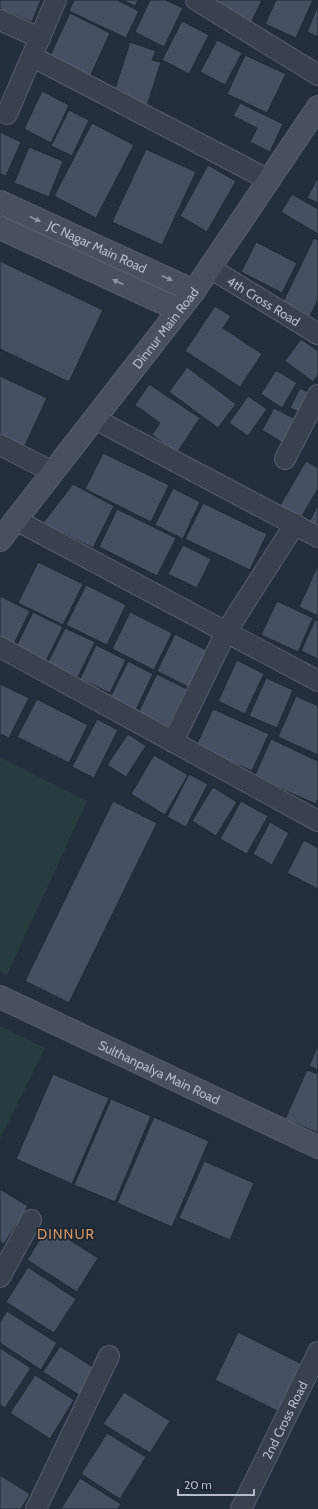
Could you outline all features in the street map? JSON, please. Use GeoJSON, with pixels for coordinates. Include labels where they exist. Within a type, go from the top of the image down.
{"type":"FeatureCollection","features":[{"type":"Feature","properties":{"kind":"main road","name":"Dinnur Main Road"},"geometry":{"type":"LineString","coordinates":[[0,540],[194,291],[318,107]]}},
{"type":"Feature","properties":{"kind":"main road","name":"JC Nagar Main Road"},"geometry":{"type":"LineString","coordinates":[[0,202],[194,291]]}},
{"type":"Feature","properties":{"kind":"main road","name":"JC Nagar Main Road"},"geometry":{"type":"LineString","coordinates":[[0,228],[179,310]]}},
{"type":"Feature","properties":{"kind":"main road","name":"Sulthanpalya Main Road"},"geometry":{"type":"LineString","coordinates":[[0,996],[318,1147]]}},
{"type":"Feature","properties":{"kind":"street"},"geometry":{"type":"LineString","coordinates":[[7,114],[33,57],[56,0]]}},
{"type":"Feature","properties":{"kind":"street"},"geometry":{"type":"LineString","coordinates":[[196,0],[318,75]]}},
{"type":"Feature","properties":{"kind":"street"},"geometry":{"type":"LineString","coordinates":[[0,20],[40,38]]}},
{"type":"Feature","properties":{"kind":"street"},"geometry":{"type":"LineString","coordinates":[[33,57],[269,180]]}},
{"type":"Feature","properties":{"kind":"street","name":"4th Cross Road"},"geometry":{"type":"LineString","coordinates":[[210,268],[318,334]]}},
{"type":"Feature","properties":{"kind":"street"},"geometry":{"type":"LineString","coordinates":[[285,459],[318,395]]}},
{"type":"Feature","properties":{"kind":"street"},"geometry":{"type":"LineString","coordinates":[[95,420],[318,537]]}},
{"type":"Feature","properties":{"kind":"street"},"geometry":{"type":"LineString","coordinates":[[0,445],[53,472]]}},
{"type":"Feature","properties":{"kind":"street"},"geometry":{"type":"LineString","coordinates":[[16,520],[318,681]]}},
{"type":"Feature","properties":{"kind":"street"},"geometry":{"type":"LineString","coordinates":[[173,742],[226,632],[295,524]]}},
{"type":"Feature","properties":{"kind":"street"},"geometry":{"type":"LineString","coordinates":[[0,647],[318,821]]}},
{"type":"Feature","properties":{"kind":"street"},"geometry":{"type":"LineString","coordinates":[[0,1277],[31,1220]]}},
{"type":"Feature","properties":{"kind":"street","name":"2nd Cross Road"},"geometry":{"type":"LineString","coordinates":[[241,1509],[318,1352]]}},
{"type":"Feature","properties":{"kind":"street"},"geometry":{"type":"LineString","coordinates":[[36,1509],[108,1356]]}},
{"type":"Feature","properties":{"kind":"green space"},"geometry":{"type":"Polygon","coordinates":[[[0,757],[87,801],[7,975],[0,971],[0,757]]]}},
{"type":"Feature","properties":{"kind":"green space"},"geometry":{"type":"Polygon","coordinates":[[[0,1026],[45,1048],[0,1139],[0,1026]]]}},
{"type":"Feature","properties":{"kind":"building"},"geometry":{"type":"Polygon","coordinates":[[[0,0],[41,0],[32,22],[0,9],[0,0]]]}},
{"type":"Feature","properties":{"kind":"building"},"geometry":{"type":"Polygon","coordinates":[[[74,0],[117,0],[139,11],[126,38],[69,11],[74,0]]]}},
{"type":"Feature","properties":{"kind":"building"},"geometry":{"type":"Polygon","coordinates":[[[123,0],[138,0],[135,6],[123,0]]]}},
{"type":"Feature","properties":{"kind":"building"},"geometry":{"type":"Polygon","coordinates":[[[150,0],[166,0],[183,8],[164,47],[135,32],[150,0]]]}},
{"type":"Feature","properties":{"kind":"building"},"geometry":{"type":"Polygon","coordinates":[[[211,0],[262,0],[251,23],[211,0]]]}},
{"type":"Feature","properties":{"kind":"building"},"geometry":{"type":"Polygon","coordinates":[[[276,0],[313,0],[296,38],[265,24],[276,0]]]}},
{"type":"Feature","properties":{"kind":"building"},"geometry":{"type":"Polygon","coordinates":[[[318,5],[318,37],[307,32],[318,5]]]}},
{"type":"Feature","properties":{"kind":"building"},"geometry":{"type":"Polygon","coordinates":[[[70,13],[110,33],[89,79],[48,60],[70,13]]]}},
{"type":"Feature","properties":{"kind":"building"},"geometry":{"type":"Polygon","coordinates":[[[182,21],[209,35],[189,74],[162,60],[182,21]]]}},
{"type":"Feature","properties":{"kind":"building"},"geometry":{"type":"Polygon","coordinates":[[[217,40],[242,53],[225,85],[200,72],[217,40]]]}},
{"type":"Feature","properties":{"kind":"building"},"geometry":{"type":"Polygon","coordinates":[[[130,42],[156,51],[152,60],[161,62],[147,106],[113,95],[130,42]]]}},
{"type":"Feature","properties":{"kind":"building"},"geometry":{"type":"Polygon","coordinates":[[[245,55],[286,74],[267,113],[227,94],[245,55]]]}},
{"type":"Feature","properties":{"kind":"building"},"geometry":{"type":"Polygon","coordinates":[[[42,91],[69,105],[51,143],[24,129],[42,91]]]}},
{"type":"Feature","properties":{"kind":"building"},"geometry":{"type":"Polygon","coordinates":[[[240,103],[283,124],[270,152],[250,142],[257,128],[233,116],[240,103]]]}},
{"type":"Feature","properties":{"kind":"building"},"geometry":{"type":"Polygon","coordinates":[[[69,110],[89,120],[72,156],[51,146],[69,110]]]}},
{"type":"Feature","properties":{"kind":"building"},"geometry":{"type":"Polygon","coordinates":[[[92,123],[134,145],[96,218],[54,196],[92,123]]]}},
{"type":"Feature","properties":{"kind":"building"},"geometry":{"type":"Polygon","coordinates":[[[0,132],[21,142],[6,176],[0,174],[0,132]]]}},
{"type":"Feature","properties":{"kind":"building"},"geometry":{"type":"Polygon","coordinates":[[[29,147],[63,161],[49,197],[14,183],[29,147]]]}},
{"type":"Feature","properties":{"kind":"building"},"geometry":{"type":"Polygon","coordinates":[[[146,149],[196,172],[162,245],[112,222],[146,149]]]}},
{"type":"Feature","properties":{"kind":"building"},"geometry":{"type":"Polygon","coordinates":[[[208,165],[236,181],[207,232],[180,216],[208,165]]]}},
{"type":"Feature","properties":{"kind":"building"},"geometry":{"type":"Polygon","coordinates":[[[318,177],[318,203],[307,198],[318,177]]]}},
{"type":"Feature","properties":{"kind":"building"},"geometry":{"type":"Polygon","coordinates":[[[292,194],[318,209],[318,234],[281,212],[292,194]]]}},
{"type":"Feature","properties":{"kind":"building"},"geometry":{"type":"Polygon","coordinates":[[[314,238],[318,240],[318,300],[308,320],[281,306],[314,238]]]}},
{"type":"Feature","properties":{"kind":"building"},"geometry":{"type":"Polygon","coordinates":[[[256,242],[297,263],[282,293],[241,272],[256,242]]]}},
{"type":"Feature","properties":{"kind":"building"},"geometry":{"type":"Polygon","coordinates":[[[0,261],[103,310],[69,382],[0,349],[0,261]]]}},
{"type":"Feature","properties":{"kind":"building"},"geometry":{"type":"Polygon","coordinates":[[[215,306],[231,316],[223,328],[262,354],[240,387],[185,351],[215,306]]]}},
{"type":"Feature","properties":{"kind":"building"},"geometry":{"type":"Polygon","coordinates":[[[301,339],[318,351],[318,375],[313,382],[285,361],[301,339]]]}},
{"type":"Feature","properties":{"kind":"building"},"geometry":{"type":"Polygon","coordinates":[[[187,367],[236,404],[218,428],[169,392],[187,367]]]}},
{"type":"Feature","properties":{"kind":"building"},"geometry":{"type":"Polygon","coordinates":[[[276,370],[297,383],[282,408],[261,394],[276,370]]]}},
{"type":"Feature","properties":{"kind":"building"},"geometry":{"type":"Polygon","coordinates":[[[0,376],[47,398],[22,452],[0,441],[0,376]]]}},
{"type":"Feature","properties":{"kind":"building"},"geometry":{"type":"Polygon","coordinates":[[[149,384],[200,418],[177,453],[152,435],[160,423],[135,405],[149,384]]]}},
{"type":"Feature","properties":{"kind":"building"},"geometry":{"type":"Polygon","coordinates":[[[300,388],[314,395],[303,414],[290,408],[300,388]]]}},
{"type":"Feature","properties":{"kind":"building"},"geometry":{"type":"Polygon","coordinates":[[[248,396],[267,409],[248,436],[229,423],[248,396]]]}},
{"type":"Feature","properties":{"kind":"building"},"geometry":{"type":"Polygon","coordinates":[[[274,408],[299,421],[286,445],[262,430],[274,408]]]}},
{"type":"Feature","properties":{"kind":"building"},"geometry":{"type":"Polygon","coordinates":[[[103,453],[169,485],[151,522],[85,489],[103,453]]]}},
{"type":"Feature","properties":{"kind":"building"},"geometry":{"type":"Polygon","coordinates":[[[306,461],[318,468],[318,489],[299,521],[278,509],[306,461]]]}},
{"type":"Feature","properties":{"kind":"building"},"geometry":{"type":"Polygon","coordinates":[[[73,484],[114,506],[93,548],[43,523],[73,484]]]}},
{"type":"Feature","properties":{"kind":"building"},"geometry":{"type":"Polygon","coordinates":[[[173,488],[200,502],[183,539],[155,525],[173,488]]]}},
{"type":"Feature","properties":{"kind":"building"},"geometry":{"type":"Polygon","coordinates":[[[203,503],[267,534],[250,570],[185,539],[203,503]]]}},
{"type":"Feature","properties":{"kind":"building"},"geometry":{"type":"Polygon","coordinates":[[[318,505],[318,527],[309,522],[318,505]]]}},
{"type":"Feature","properties":{"kind":"building"},"geometry":{"type":"Polygon","coordinates":[[[117,509],[176,538],[157,576],[99,547],[117,509]]]}},
{"type":"Feature","properties":{"kind":"building"},"geometry":{"type":"Polygon","coordinates":[[[183,545],[211,559],[197,588],[168,574],[183,545]]]}},
{"type":"Feature","properties":{"kind":"building"},"geometry":{"type":"Polygon","coordinates":[[[38,562],[83,584],[63,625],[18,603],[38,562]]]}},
{"type":"Feature","properties":{"kind":"building"},"geometry":{"type":"Polygon","coordinates":[[[318,565],[318,616],[299,607],[318,565]]]}},
{"type":"Feature","properties":{"kind":"building"},"geometry":{"type":"Polygon","coordinates":[[[86,585],[126,605],[107,645],[66,625],[86,585]]]}},
{"type":"Feature","properties":{"kind":"building"},"geometry":{"type":"Polygon","coordinates":[[[0,596],[30,611],[13,646],[0,639],[0,596]]]}},
{"type":"Feature","properties":{"kind":"building"},"geometry":{"type":"Polygon","coordinates":[[[277,601],[313,618],[298,652],[261,635],[277,601]]]}},
{"type":"Feature","properties":{"kind":"building"},"geometry":{"type":"Polygon","coordinates":[[[33,612],[63,627],[44,665],[14,651],[33,612]]]}},
{"type":"Feature","properties":{"kind":"building"},"geometry":{"type":"Polygon","coordinates":[[[130,612],[172,633],[154,670],[112,649],[130,612]]]}},
{"type":"Feature","properties":{"kind":"building"},"geometry":{"type":"Polygon","coordinates":[[[315,620],[318,621],[318,659],[301,651],[315,620]]]}},
{"type":"Feature","properties":{"kind":"building"},"geometry":{"type":"Polygon","coordinates":[[[65,628],[95,642],[76,681],[46,666],[65,628]]]}},
{"type":"Feature","properties":{"kind":"building"},"geometry":{"type":"Polygon","coordinates":[[[175,634],[208,651],[190,688],[157,671],[175,634]]]}},
{"type":"Feature","properties":{"kind":"building"},"geometry":{"type":"Polygon","coordinates":[[[96,645],[126,660],[110,693],[80,679],[96,645]]]}},
{"type":"Feature","properties":{"kind":"building"},"geometry":{"type":"Polygon","coordinates":[[[237,660],[264,674],[245,714],[218,701],[237,660]]]}},
{"type":"Feature","properties":{"kind":"building"},"geometry":{"type":"Polygon","coordinates":[[[128,661],[153,674],[135,712],[109,700],[128,661]]]}},
{"type":"Feature","properties":{"kind":"building"},"geometry":{"type":"Polygon","coordinates":[[[157,674],[187,689],[168,728],[138,713],[157,674]]]}},
{"type":"Feature","properties":{"kind":"building"},"geometry":{"type":"Polygon","coordinates":[[[266,678],[293,690],[277,728],[249,716],[266,678]]]}},
{"type":"Feature","properties":{"kind":"building"},"geometry":{"type":"Polygon","coordinates":[[[0,684],[29,698],[9,738],[0,734],[0,684]]]}},
{"type":"Feature","properties":{"kind":"building"},"geometry":{"type":"Polygon","coordinates":[[[296,696],[318,706],[318,755],[278,737],[296,696]]]}},
{"type":"Feature","properties":{"kind":"building"},"geometry":{"type":"Polygon","coordinates":[[[37,699],[88,725],[69,763],[17,737],[37,699]]]}},
{"type":"Feature","properties":{"kind":"building"},"geometry":{"type":"Polygon","coordinates":[[[213,709],[269,734],[252,771],[196,746],[213,709]]]}},
{"type":"Feature","properties":{"kind":"building"},"geometry":{"type":"Polygon","coordinates":[[[97,719],[118,730],[94,778],[72,767],[97,719]]]}},
{"type":"Feature","properties":{"kind":"building"},"geometry":{"type":"Polygon","coordinates":[[[128,734],[146,746],[126,777],[107,765],[128,734]]]}},
{"type":"Feature","properties":{"kind":"building"},"geometry":{"type":"Polygon","coordinates":[[[271,739],[318,761],[318,799],[316,804],[254,777],[271,739]]]}},
{"type":"Feature","properties":{"kind":"building"},"geometry":{"type":"Polygon","coordinates":[[[154,755],[188,775],[165,815],[131,794],[154,755]]]}},
{"type":"Feature","properties":{"kind":"building"},"geometry":{"type":"Polygon","coordinates":[[[189,774],[208,784],[186,827],[167,817],[189,774]]]}},
{"type":"Feature","properties":{"kind":"building"},"geometry":{"type":"Polygon","coordinates":[[[213,787],[237,802],[216,836],[192,821],[213,787]]]}},
{"type":"Feature","properties":{"kind":"building"},"geometry":{"type":"Polygon","coordinates":[[[113,801],[157,823],[69,1003],[25,981],[113,801]]]}},
{"type":"Feature","properties":{"kind":"building"},"geometry":{"type":"Polygon","coordinates":[[[241,801],[268,816],[247,854],[220,839],[241,801]]]}},
{"type":"Feature","properties":{"kind":"building"},"geometry":{"type":"Polygon","coordinates":[[[270,822],[289,833],[272,865],[253,854],[270,822]]]}},
{"type":"Feature","properties":{"kind":"building"},"geometry":{"type":"Polygon","coordinates":[[[304,840],[318,848],[318,889],[287,873],[304,840]]]}},
{"type":"Feature","properties":{"kind":"building"},"geometry":{"type":"Polygon","coordinates":[[[318,1045],[318,1070],[309,1066],[318,1045]]]}},
{"type":"Feature","properties":{"kind":"building"},"geometry":{"type":"Polygon","coordinates":[[[307,1070],[318,1074],[318,1133],[285,1119],[307,1070]]]}},
{"type":"Feature","properties":{"kind":"building"},"geometry":{"type":"Polygon","coordinates":[[[53,1074],[109,1098],[72,1184],[16,1159],[53,1074]]]}},
{"type":"Feature","properties":{"kind":"building"},"geometry":{"type":"Polygon","coordinates":[[[111,1099],[151,1116],[115,1202],[74,1185],[111,1099]]]}},
{"type":"Feature","properties":{"kind":"building"},"geometry":{"type":"Polygon","coordinates":[[[154,1117],[209,1141],[172,1227],[117,1203],[154,1117]]]}},
{"type":"Feature","properties":{"kind":"building"},"geometry":{"type":"Polygon","coordinates":[[[204,1161],[254,1183],[230,1240],[179,1218],[204,1161]]]}},
{"type":"Feature","properties":{"kind":"building"},"geometry":{"type":"Polygon","coordinates":[[[0,1189],[28,1206],[4,1244],[0,1242],[0,1189]]]}},
{"type":"Feature","properties":{"kind":"building"},"geometry":{"type":"Polygon","coordinates":[[[48,1226],[98,1258],[77,1292],[27,1260],[48,1226]]]}},
{"type":"Feature","properties":{"kind":"building"},"geometry":{"type":"Polygon","coordinates":[[[28,1267],[76,1299],[54,1333],[6,1302],[28,1267]]]}},
{"type":"Feature","properties":{"kind":"building"},"geometry":{"type":"Polygon","coordinates":[[[7,1311],[57,1343],[41,1370],[0,1343],[0,1322],[7,1311]]]}},
{"type":"Feature","properties":{"kind":"building"},"geometry":{"type":"Polygon","coordinates":[[[238,1332],[306,1366],[283,1414],[215,1380],[238,1332]]]}},
{"type":"Feature","properties":{"kind":"building"},"geometry":{"type":"Polygon","coordinates":[[[60,1346],[96,1369],[79,1395],[43,1372],[60,1346]]]}},
{"type":"Feature","properties":{"kind":"building"},"geometry":{"type":"Polygon","coordinates":[[[0,1348],[31,1368],[5,1408],[0,1405],[0,1348]]]}},
{"type":"Feature","properties":{"kind":"building"},"geometry":{"type":"Polygon","coordinates":[[[35,1375],[74,1400],[50,1439],[10,1413],[35,1375]]]}},
{"type":"Feature","properties":{"kind":"building"},"geometry":{"type":"Polygon","coordinates":[[[124,1392],[170,1421],[150,1453],[103,1424],[124,1392]]]}},
{"type":"Feature","properties":{"kind":"building"},"geometry":{"type":"Polygon","coordinates":[[[107,1433],[146,1457],[120,1499],[81,1474],[107,1433]]]}},
{"type":"Feature","properties":{"kind":"building"},"geometry":{"type":"Polygon","coordinates":[[[0,1475],[30,1494],[21,1509],[0,1509],[0,1475]]]}},
{"type":"Feature","properties":{"kind":"building"},"geometry":{"type":"Polygon","coordinates":[[[80,1478],[121,1504],[118,1509],[61,1509],[80,1478]]]}},
{"type":"Feature","properties":{"kind":"district","name":"DINNUR"},"geometry":{"type":"Point","coordinates":[66,1234]}}]}
